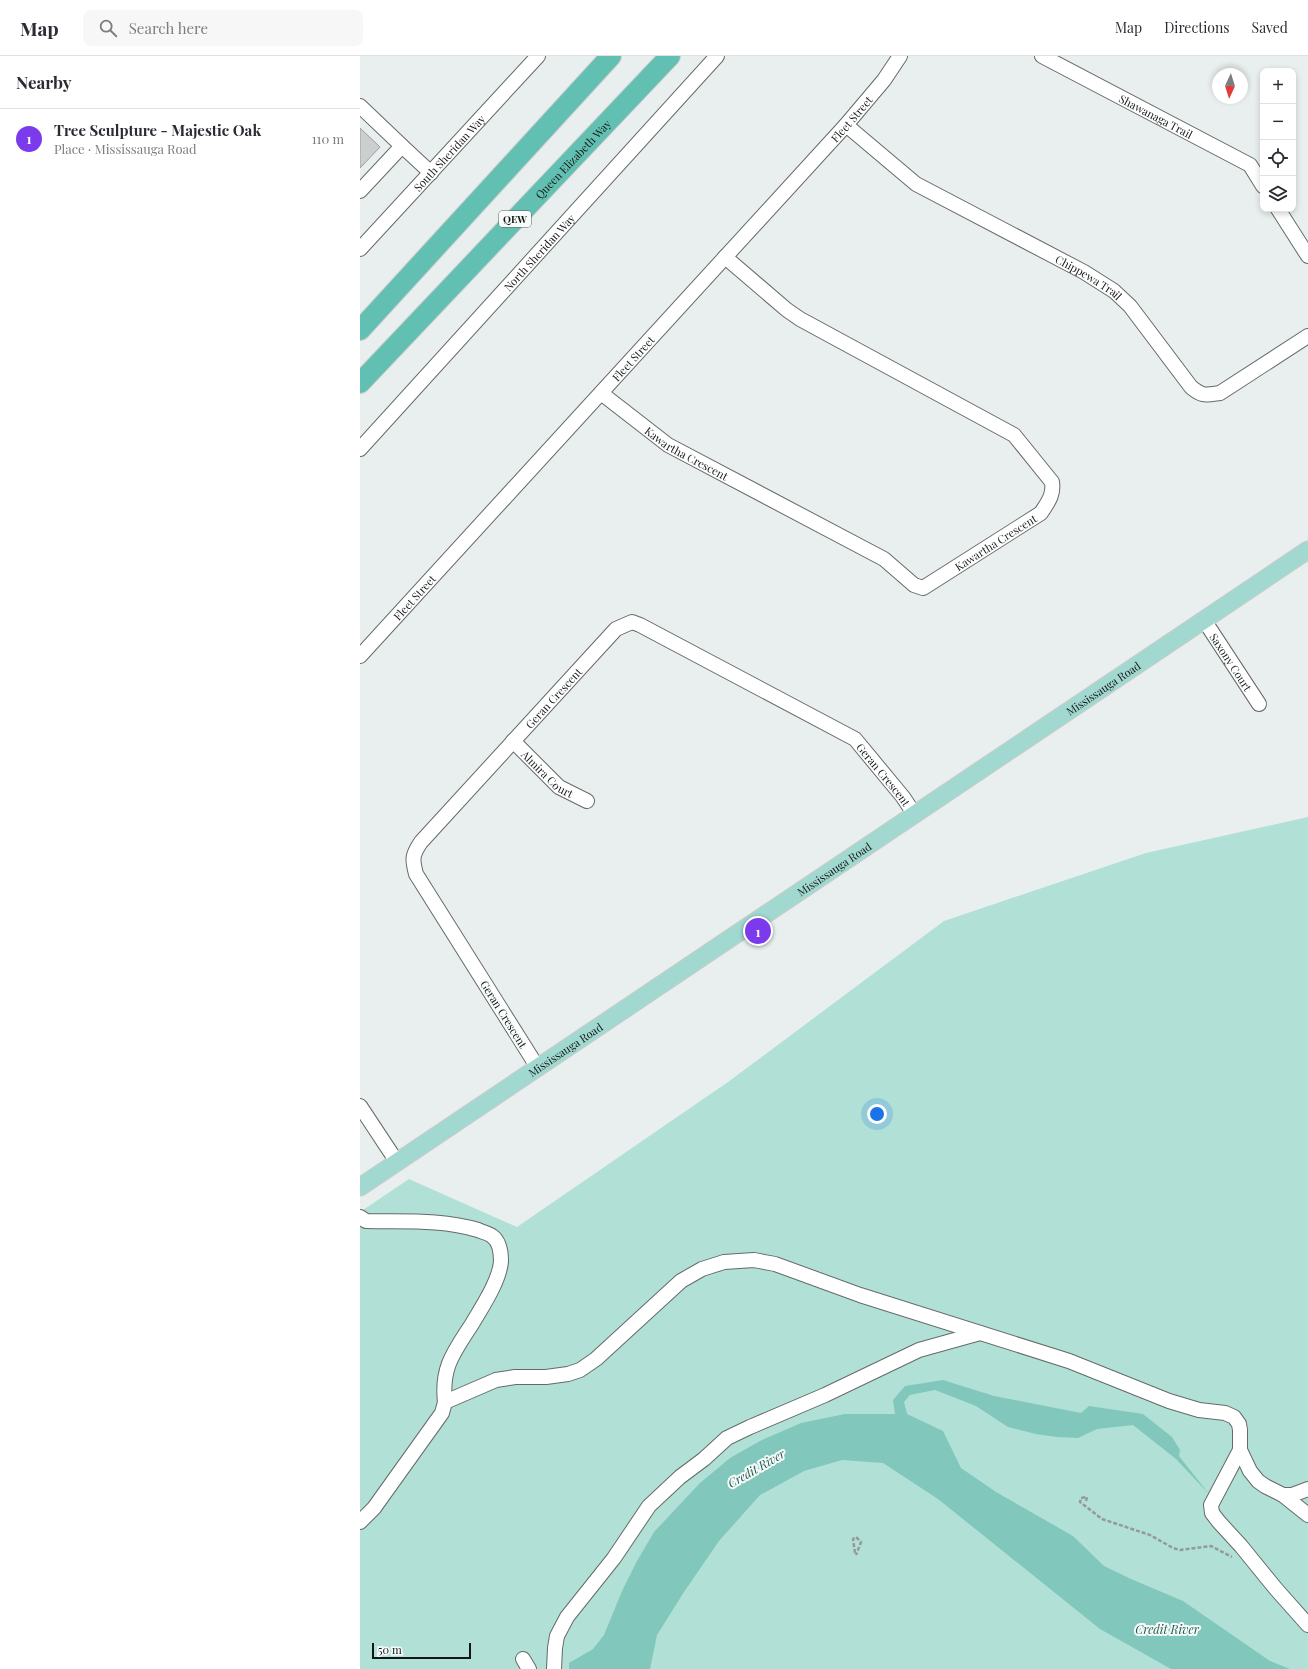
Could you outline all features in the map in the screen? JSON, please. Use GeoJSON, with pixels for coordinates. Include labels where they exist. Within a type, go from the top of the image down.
{"type":"FeatureCollection","features":[{"type":"Feature","properties":{"kind":"highway"},"geometry":{"type":"LineString","coordinates":[[360,330],[611,56]]}},
{"type":"Feature","properties":{"kind":"highway","name":"Queen Elizabeth Way"},"geometry":{"type":"LineString","coordinates":[[360,383],[670,56]]}},
{"type":"Feature","properties":{"kind":"main road","name":"Mississauga Road"},"geometry":{"type":"LineString","coordinates":[[360,1187],[1308,550]]}},
{"type":"Feature","properties":{"kind":"street","name":"South Sheridan Way"},"geometry":{"type":"LineString","coordinates":[[360,250],[538,56]]}},
{"type":"Feature","properties":{"kind":"street","name":"North Sheridan Way"},"geometry":{"type":"LineString","coordinates":[[360,449],[717,56]]}},
{"type":"Feature","properties":{"kind":"street","name":"Fleet Street"},"geometry":{"type":"LineString","coordinates":[[360,656],[846,124],[884,80],[900,56]]}},
{"type":"Feature","properties":{"kind":"street","name":"Shawanaga Trail"},"geometry":{"type":"LineString","coordinates":[[1042,56],[1250,165],[1260,181]]}},
{"type":"Feature","properties":{"kind":"street"},"geometry":{"type":"LineString","coordinates":[[360,106],[431,173]]}},
{"type":"Feature","properties":{"kind":"street","name":"Chippewa Trail"},"geometry":{"type":"LineString","coordinates":[[846,124],[916,184],[1084,272],[1114,291],[1130,306],[1191,387],[1204,396],[1220,393],[1308,336]]}},
{"type":"Feature","properties":{"kind":"street"},"geometry":{"type":"LineString","coordinates":[[360,191],[402,146]]}},
{"type":"Feature","properties":{"kind":"street"},"geometry":{"type":"LineString","coordinates":[[1280,212],[1308,256]]}},
{"type":"Feature","properties":{"kind":"street","name":"Kawartha Crescent"},"geometry":{"type":"LineString","coordinates":[[601,393],[668,445],[884,559],[914,585],[923,588],[934,583],[1041,513],[1050,500],[1053,490],[1052,482],[1014,435],[800,319],[786,310],[726,257]]}},
{"type":"Feature","properties":{"kind":"street","name":"Saxony Court"},"geometry":{"type":"LineString","coordinates":[[1204,620],[1259,704]]}},
{"type":"Feature","properties":{"kind":"street","name":"Geran Crescent"},"geometry":{"type":"LineString","coordinates":[[538,1068],[416,874],[413,861],[414,852],[421,842],[616,629],[632,622],[640,625],[855,739],[903,797],[915,815]]}},
{"type":"Feature","properties":{"kind":"street","name":"Almira Court"},"geometry":{"type":"LineString","coordinates":[[513,741],[559,787],[587,801]]}},
{"type":"Feature","properties":{"kind":"street"},"geometry":{"type":"LineString","coordinates":[[360,1106],[397,1162]]}},
{"type":"Feature","properties":{"kind":"street"},"geometry":{"type":"LineString","coordinates":[[360,1217],[366,1222],[445,1223],[466,1226],[491,1235],[498,1242],[501,1262],[495,1281],[450,1359],[444,1375],[443,1390],[445,1402],[442,1413],[374,1508],[360,1522]]}},
{"type":"Feature","properties":{"kind":"street"},"geometry":{"type":"LineString","coordinates":[[445,1402],[496,1380],[515,1377],[546,1377],[568,1374],[580,1370],[596,1359],[681,1281],[702,1269],[724,1262],[754,1260],[775,1264],[860,1295],[1069,1361],[1169,1401],[1199,1410],[1225,1413],[1234,1418],[1239,1424],[1240,1450],[1243,1459],[1258,1481],[1283,1495],[1308,1515]]}},
{"type":"Feature","properties":{"kind":"street"},"geometry":{"type":"LineString","coordinates":[[554,1669],[554,1648],[557,1636],[567,1617],[614,1558],[649,1506],[680,1477],[704,1459],[727,1438],[825,1395],[919,1350],[980,1333]]}},
{"type":"Feature","properties":{"kind":"street"},"geometry":{"type":"LineString","coordinates":[[1240,1450],[1211,1505],[1212,1513],[1242,1546],[1276,1589],[1308,1625]]}},
{"type":"Feature","properties":{"kind":"street"},"geometry":{"type":"LineString","coordinates":[[1283,1495],[1292,1495],[1308,1489]]}},
{"type":"Feature","properties":{"kind":"path"},"geometry":{"type":"LineString","coordinates":[[1086,1501],[1087,1497],[1081,1498],[1080,1502],[1102,1519],[1150,1535],[1173,1548],[1180,1550],[1211,1546],[1235,1558]]}},
{"type":"Feature","properties":{"kind":"path"},"geometry":{"type":"LineString","coordinates":[[856,1537],[861,1542],[855,1554],[852,1544],[853,1539],[856,1537]]}},
{"type":"Feature","properties":{"kind":"shaded area"},"geometry":{"type":"Polygon","coordinates":[[[1308,817],[1308,1669],[360,1669],[360,1212],[409,1179],[517,1227],[728,1082],[944,921],[1146,853],[1308,817]]]}},
{"type":"Feature","properties":{"kind":"water","name":"Credit River"},"geometry":{"type":"Polygon","coordinates":[[[943,1380],[994,1396],[1081,1413],[1089,1406],[1143,1414],[1172,1437],[1180,1450],[1179,1456],[1209,1494],[1176,1459],[1133,1425],[1097,1429],[1078,1438],[1057,1437],[1036,1434],[1008,1427],[976,1406],[935,1390],[910,1395],[904,1402],[907,1414],[943,1431],[961,1468],[996,1492],[1073,1536],[1104,1566],[1183,1601],[1270,1661],[1290,1669],[1171,1669],[1100,1629],[938,1499],[883,1463],[842,1460],[804,1471],[760,1495],[719,1541],[684,1592],[657,1635],[650,1669],[569,1669],[569,1663],[593,1649],[604,1635],[622,1591],[654,1532],[700,1483],[730,1458],[760,1441],[801,1423],[845,1414],[895,1414],[893,1400],[905,1386],[943,1380]]]}},
{"type":"Feature","properties":{"kind":"building"},"geometry":{"type":"Polygon","coordinates":[[[360,128],[380,147],[360,168],[360,128]]]}},
{"type":"Feature","properties":{"kind":"place","name":"Tree Sculpture - Majestic Oak"},"geometry":{"type":"Point","coordinates":[758,931]}}]}
